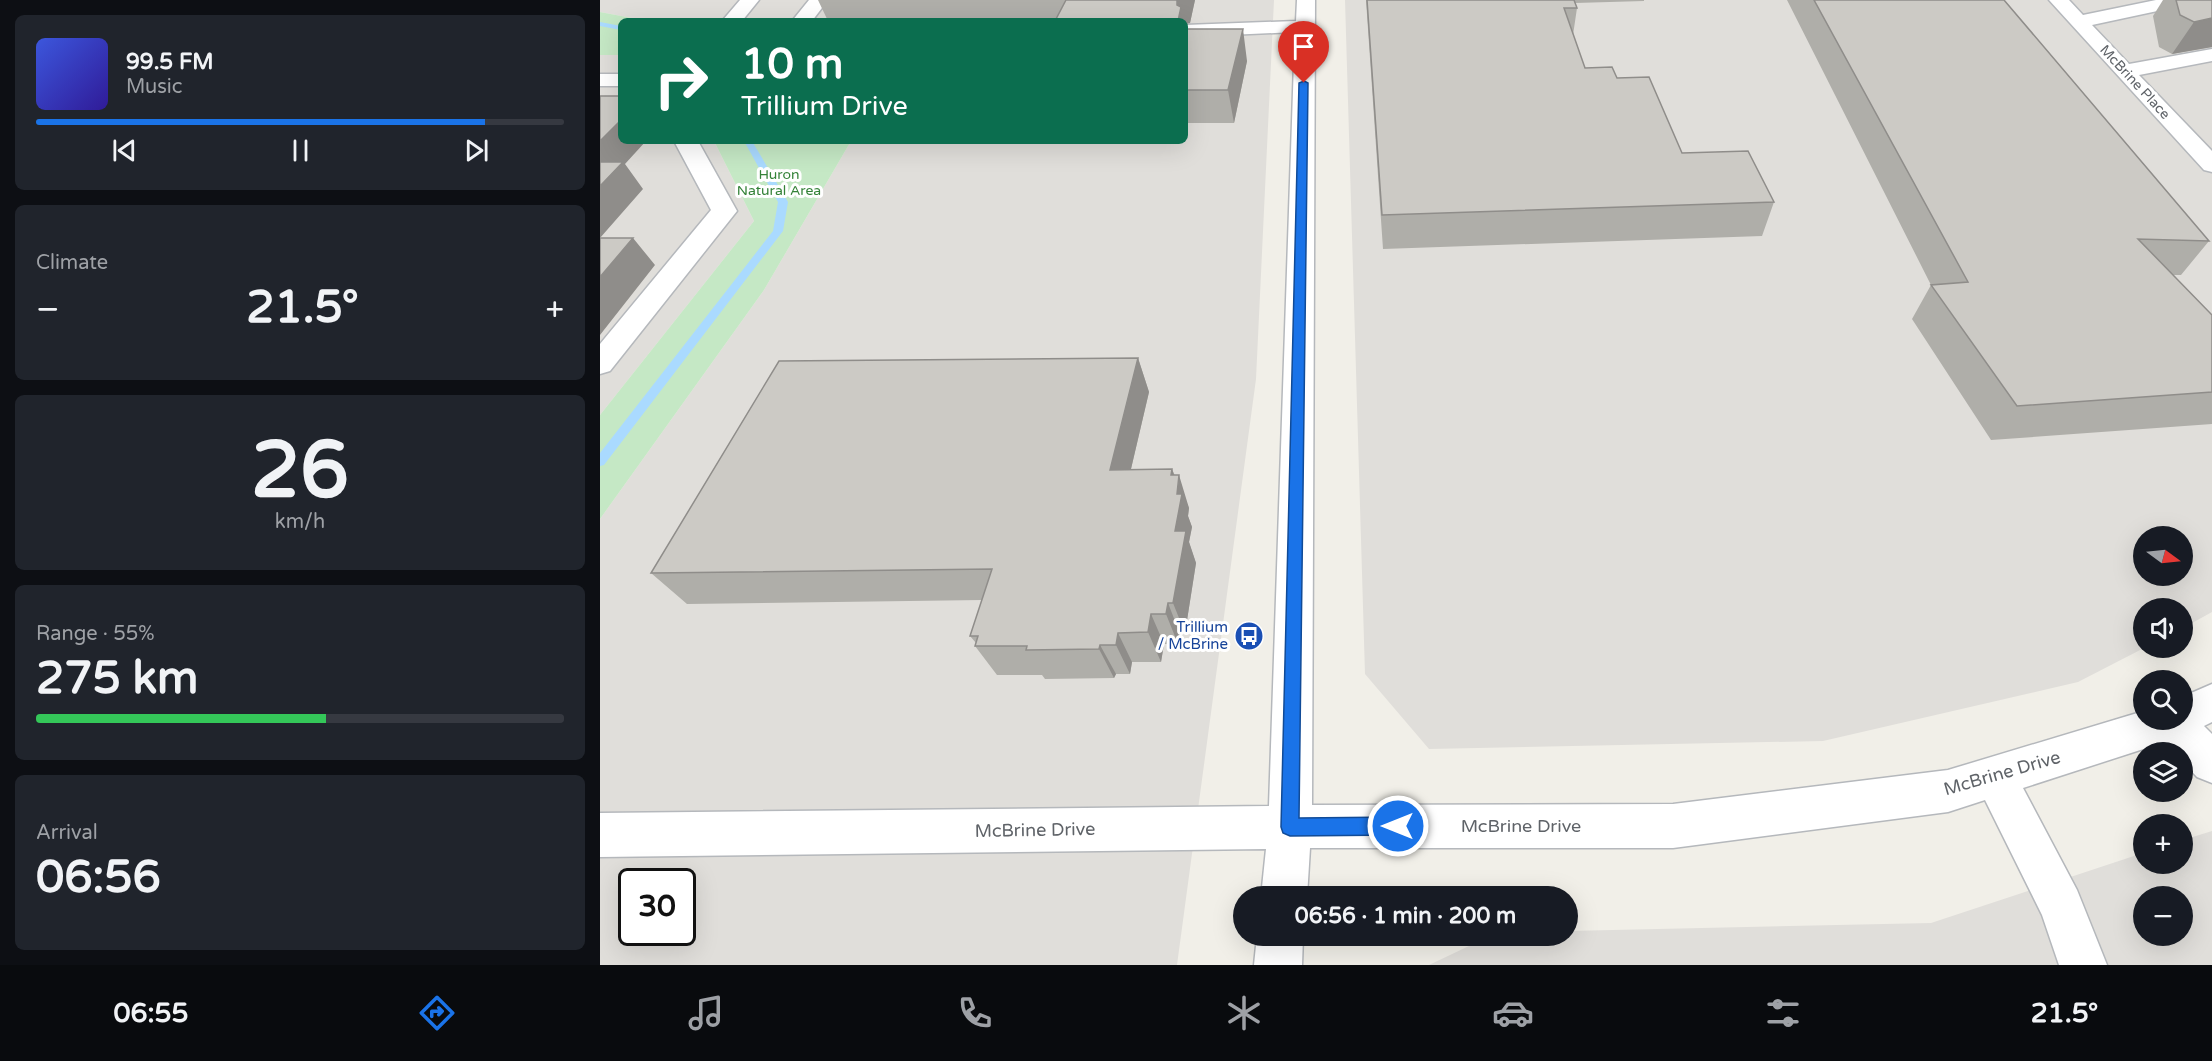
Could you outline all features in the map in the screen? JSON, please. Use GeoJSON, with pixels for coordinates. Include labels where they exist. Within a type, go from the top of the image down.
{"type":"FeatureCollection","features":[{"type":"Feature","properties":{"kind":"street"},"geometry":{"type":"LineString","coordinates":[[735,18],[750,0]]}},
{"type":"Feature","properties":{"kind":"street"},"geometry":{"type":"LineString","coordinates":[[804,18],[819,0]]}},
{"type":"Feature","properties":{"kind":"street","name":"McBrine Place"},"geometry":{"type":"LineString","coordinates":[[2058,0],[2212,165]]}},
{"type":"Feature","properties":{"kind":"street"},"geometry":{"type":"LineString","coordinates":[[2079,22],[2182,0]]}},
{"type":"Feature","properties":{"kind":"street"},"geometry":{"type":"LineString","coordinates":[[1188,30],[1253,19],[1306,13],[1290,827],[1285,886]]}},
{"type":"Feature","properties":{"kind":"street"},"geometry":{"type":"LineString","coordinates":[[2125,71],[2212,56]]}},
{"type":"Feature","properties":{"kind":"street"},"geometry":{"type":"LineString","coordinates":[[600,80],[618,80]]}},
{"type":"Feature","properties":{"kind":"street"},"geometry":{"type":"LineString","coordinates":[[600,364],[724,211],[688,144]]}},
{"type":"Feature","properties":{"kind":"street","name":"McBrine Drive"},"geometry":{"type":"LineString","coordinates":[[2193,712],[2212,702]]}},
{"type":"Feature","properties":{"kind":"street","name":"McBrine Drive"},"geometry":{"type":"LineString","coordinates":[[600,835],[1290,827],[1673,826],[1948,791],[2144,730]]}},
{"type":"Feature","properties":{"kind":"street"},"geometry":{"type":"LineString","coordinates":[[2185,730],[2212,763]]}},
{"type":"Feature","properties":{"kind":"street"},"geometry":{"type":"LineString","coordinates":[[1995,776],[2061,906],[2083,965]]}},
{"type":"Feature","properties":{"kind":"street"},"geometry":{"type":"LineString","coordinates":[[1278,965],[1279,946]]}},
{"type":"Feature","properties":{"kind":"shaded area"},"geometry":{"type":"Polygon","coordinates":[[[600,0],[1274,0],[1256,379],[1177,965],[600,965],[600,519],[764,290],[849,144],[1188,144],[1188,18],[632,18],[600,12],[600,0]]]}},
{"type":"Feature","properties":{"kind":"shaded area"},"geometry":{"type":"Polygon","coordinates":[[[1345,0],[2212,0],[2212,612],[2193,622],[2193,598],[2133,598],[2133,654],[2078,682],[1823,741],[1429,749],[1365,674],[1345,0]]]}},
{"type":"Feature","properties":{"kind":"shaded area"},"geometry":{"type":"Polygon","coordinates":[[[600,55],[618,55],[618,144],[716,144],[754,221],[600,415],[600,55]]]}},
{"type":"Feature","properties":{"kind":"shaded area"},"geometry":{"type":"Polygon","coordinates":[[[2212,831],[2212,965],[1429,965],[1469,946],[1578,946],[1578,931],[1931,923],[2133,856],[2133,874],[2193,874],[2193,837],[2212,831]]]}},
{"type":"Feature","properties":{"kind":"green space"},"geometry":{"type":"Polygon","coordinates":[[[600,12],[632,18],[618,18],[618,55],[600,55],[600,12]]]}},
{"type":"Feature","properties":{"kind":"green space","name":"Huron Natural Area"},"geometry":{"type":"Polygon","coordinates":[[[716,144],[849,144],[764,290],[600,519],[600,415],[754,221],[716,144]]]}},
{"type":"Feature","properties":{"kind":"building"},"geometry":{"type":"Polygon","coordinates":[[[1066,0],[1177,0],[1177,5],[1181,7],[1179,18],[1057,18],[1066,0]]]}},
{"type":"Feature","properties":{"kind":"building"},"geometry":{"type":"Polygon","coordinates":[[[1367,0],[1574,0],[1577,8],[1564,8],[1585,68],[1612,67],[1617,78],[1649,77],[1682,153],[1748,151],[1774,202],[1382,215],[1367,0]]]}},
{"type":"Feature","properties":{"kind":"building"},"geometry":{"type":"Polygon","coordinates":[[[1814,0],[2004,0],[2209,241],[2138,239],[2212,315],[2212,392],[2017,406],[1931,285],[1968,282],[1814,0]]]}},
{"type":"Feature","properties":{"kind":"building"},"geometry":{"type":"Polygon","coordinates":[[[2176,0],[2212,0],[2212,18],[2194,22],[2180,15],[2176,0]]]}},
{"type":"Feature","properties":{"kind":"building"},"geometry":{"type":"Polygon","coordinates":[[[1188,29],[1243,29],[1228,90],[1188,90],[1188,29]]]}},
{"type":"Feature","properties":{"kind":"building"},"geometry":{"type":"Polygon","coordinates":[[[600,96],[618,96],[618,123],[600,141],[600,96]]]}},
{"type":"Feature","properties":{"kind":"building"},"geometry":{"type":"Polygon","coordinates":[[[600,162],[623,162],[600,186],[600,162]]]}},
{"type":"Feature","properties":{"kind":"building"},"geometry":{"type":"Polygon","coordinates":[[[600,238],[633,238],[600,277],[600,238]]]}},
{"type":"Feature","properties":{"kind":"building"},"geometry":{"type":"Polygon","coordinates":[[[1138,358],[1110,470],[1172,469],[1171,475],[1179,475],[1177,494],[1182,494],[1175,531],[1186,531],[1173,603],[1168,603],[1166,614],[1151,614],[1148,632],[1118,633],[1116,645],[1100,645],[1099,649],[1026,650],[1027,646],[975,646],[978,636],[970,636],[992,569],[651,573],[779,361],[1138,358]]]}},
{"type":"Feature","properties":{"kind":"waterway"},"geometry":{"type":"LineString","coordinates":[[600,24],[618,27]]}},
{"type":"Feature","properties":{"kind":"waterway"},"geometry":{"type":"LineString","coordinates":[[600,462],[778,231],[783,202],[750,144]]}},
{"type":"Feature","properties":{"kind":"place","name":"Trillium / McBrine"},"geometry":{"type":"Point","coordinates":[1249,636]}},
{"type":"Feature","properties":{"kind":"route"},"geometry":{"type":"LineString","coordinates":[[1304,83],[1290,827],[1398,826]]}}]}
